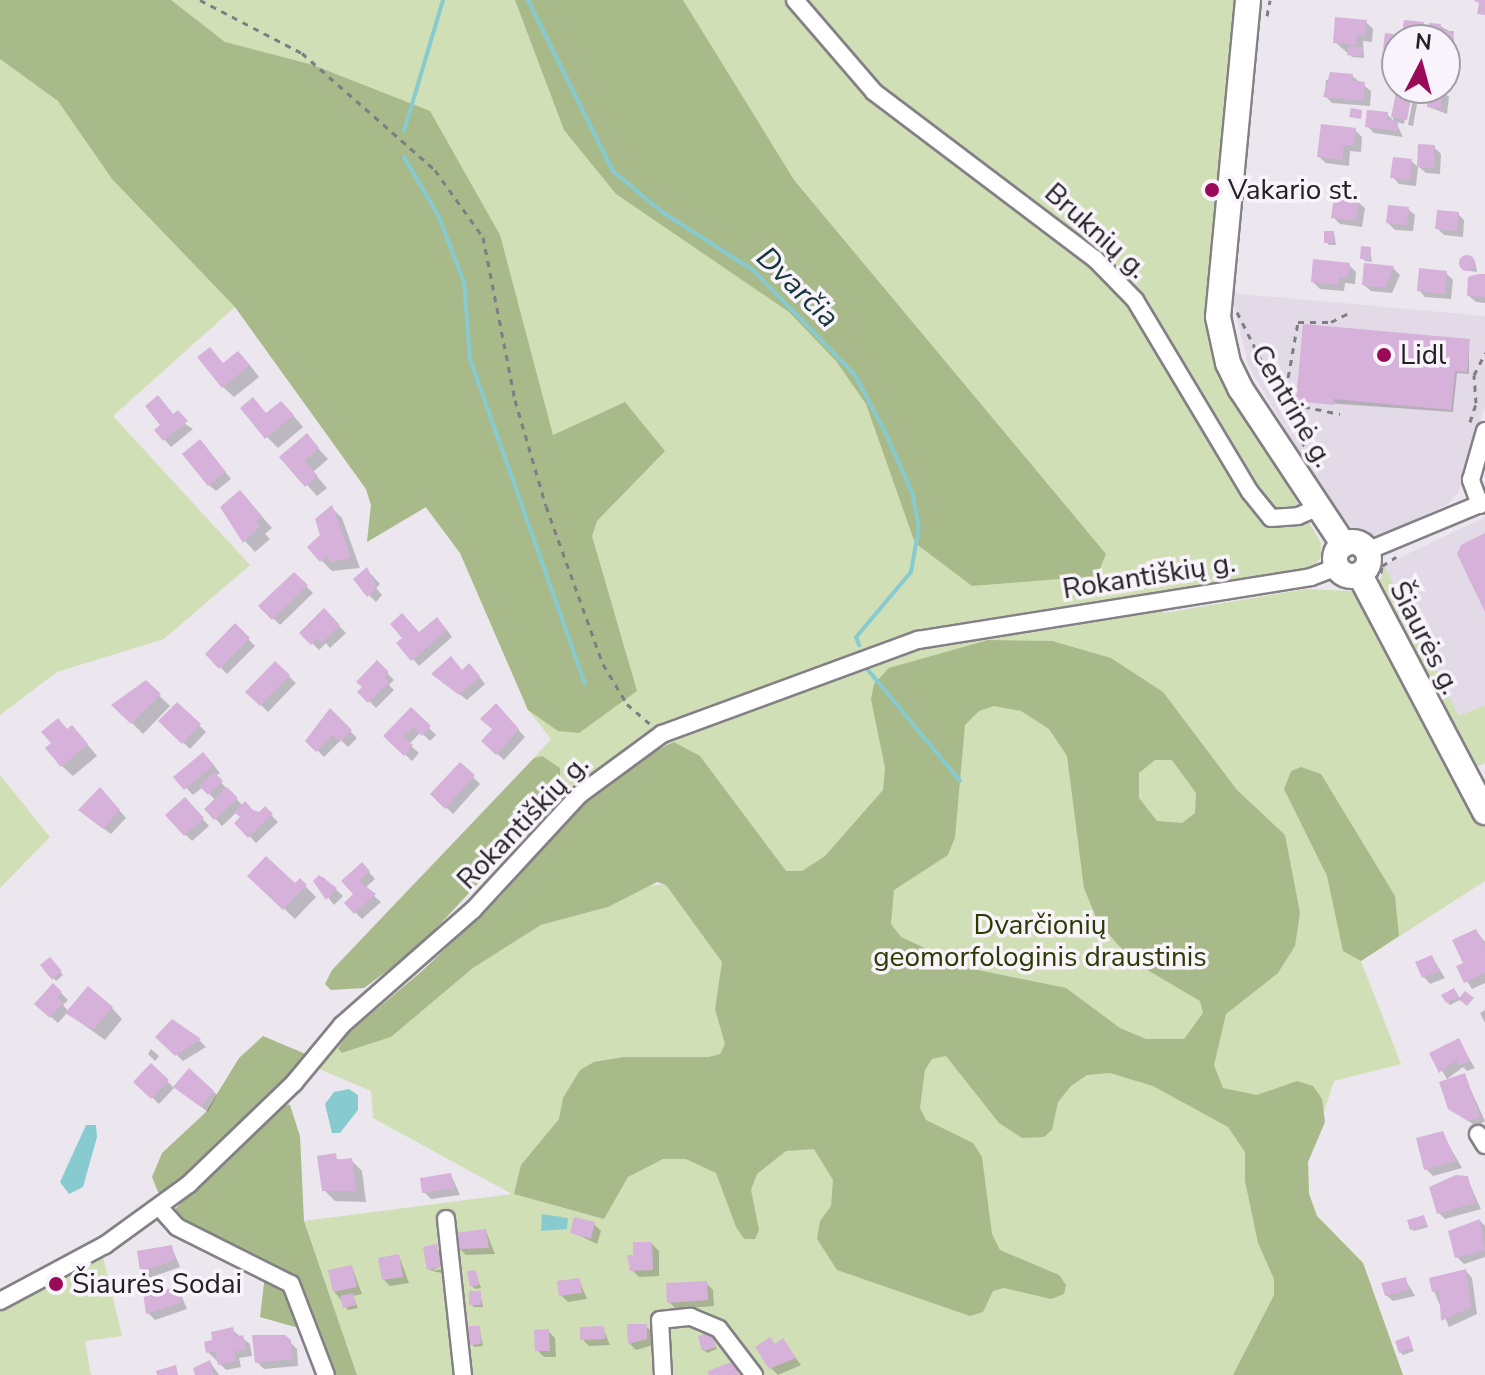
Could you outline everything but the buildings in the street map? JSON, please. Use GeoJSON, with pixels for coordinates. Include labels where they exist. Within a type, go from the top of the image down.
{"type":"FeatureCollection","features":[{"type":"Feature","properties":{"kind":"main road","name":"Centrinė g."},"geometry":{"type":"LineString","coordinates":[[1248,0],[1218,317],[1228,363],[1240,388],[1352,560]]}},
{"type":"Feature","properties":{"kind":"main road","name":"Šiaurės g."},"geometry":{"type":"LineString","coordinates":[[1352,560],[1485,812]]}},
{"type":"Feature","properties":{"kind":"street","name":"Bruknių g."},"geometry":{"type":"LineString","coordinates":[[795,0],[874,92],[1095,259],[1135,300],[1250,492],[1271,518],[1298,516],[1317,508]]}},
{"type":"Feature","properties":{"kind":"street"},"geometry":{"type":"LineString","coordinates":[[1482,504],[1471,480],[1485,431]]}},
{"type":"Feature","properties":{"kind":"street","name":"Rokantiškių g."},"geometry":{"type":"LineString","coordinates":[[0,1301],[105,1245],[160,1208],[294,1083],[342,1025],[473,910],[579,795],[662,734],[918,640],[1311,577],[1482,504]]}},
{"type":"Feature","properties":{"kind":"street"},"geometry":{"type":"LineString","coordinates":[[160,1208],[177,1227],[291,1284],[326,1375]]}},
{"type":"Feature","properties":{"kind":"street"},"geometry":{"type":"LineString","coordinates":[[446,1219],[463,1375]]}},
{"type":"Feature","properties":{"kind":"street"},"geometry":{"type":"LineString","coordinates":[[663,1375],[660,1320],[691,1317],[712,1323],[754,1375]]}},
{"type":"Feature","properties":{"kind":"path"},"geometry":{"type":"LineString","coordinates":[[200,0],[302,53],[435,170],[483,237],[515,400],[546,506],[603,664],[627,704],[662,734]]}},
{"type":"Feature","properties":{"kind":"path"},"geometry":{"type":"LineString","coordinates":[[1264,24],[1270,0]]}},
{"type":"Feature","properties":{"kind":"path"},"geometry":{"type":"LineString","coordinates":[[1235,308],[1286,401],[1313,462]]}},
{"type":"Feature","properties":{"kind":"path"},"geometry":{"type":"LineString","coordinates":[[1286,401],[1298,322],[1331,322],[1351,312]]}},
{"type":"Feature","properties":{"kind":"path"},"geometry":{"type":"LineString","coordinates":[[1470,422],[1476,403],[1474,375],[1485,353]]}},
{"type":"Feature","properties":{"kind":"path"},"geometry":{"type":"LineString","coordinates":[[1286,401],[1296,394]]}},
{"type":"Feature","properties":{"kind":"path"},"geometry":{"type":"LineString","coordinates":[[1286,401],[1340,414]]}},
{"type":"Feature","properties":{"kind":"shaded area"},"geometry":{"type":"Polygon","coordinates":[[[1231,293],[1485,316],[1485,406],[1458,493],[1448,504],[1384,535],[1354,539],[1346,534],[1248,365],[1231,293]]]}},
{"type":"Feature","properties":{"kind":"shaded area"},"geometry":{"type":"Polygon","coordinates":[[[1485,517],[1485,705],[1459,717],[1384,565],[1485,517]]]}},
{"type":"Feature","properties":{"kind":"green space","name":"Dvarčionių geomorfologinis draustinis"},"geometry":{"type":"Polygon","coordinates":[[[0,0],[1242,0],[1208,316],[1246,415],[1321,543],[1321,557],[1313,567],[1284,576],[1149,598],[1164,613],[1306,589],[1352,591],[1485,824],[1485,881],[1361,961],[1401,1064],[1334,1081],[1308,1162],[1309,1194],[1317,1216],[1363,1263],[1403,1375],[357,1375],[304,1221],[512,1194],[373,1118],[371,1091],[317,1068],[340,1041],[343,1053],[391,1037],[473,968],[541,925],[608,907],[641,887],[665,884],[582,778],[560,795],[563,786],[542,756],[534,758],[551,739],[528,710],[460,553],[425,507],[367,542],[371,505],[366,489],[235,307],[113,416],[250,565],[164,639],[57,672],[0,715],[0,0]]]}},
{"type":"Feature","properties":{"kind":"green space"},"geometry":{"type":"Polygon","coordinates":[[[0,0],[171,0],[225,42],[313,65],[430,111],[500,235],[553,435],[625,402],[665,451],[597,521],[592,536],[637,691],[579,733],[558,731],[528,710],[460,553],[426,507],[367,542],[371,505],[366,489],[235,307],[112,179],[58,101],[0,59],[0,0]]]}},
{"type":"Feature","properties":{"kind":"green space"},"geometry":{"type":"Polygon","coordinates":[[[515,0],[683,0],[794,180],[1106,554],[1097,576],[972,586],[915,543],[866,404],[836,361],[789,312],[616,194],[564,130],[515,0]]]}},
{"type":"Feature","properties":{"kind":"green space"},"geometry":{"type":"Polygon","coordinates":[[[1384,565],[1459,716],[1485,705],[1485,763],[1476,767],[1377,594],[1384,565]]]}},
{"type":"Feature","properties":{"kind":"green space"},"geometry":{"type":"Polygon","coordinates":[[[988,640],[1052,641],[1111,658],[1163,692],[1237,790],[1285,835],[1300,913],[1295,946],[1278,973],[1226,1014],[1214,1065],[1223,1088],[1257,1095],[1297,1081],[1313,1086],[1322,1099],[1325,1122],[1308,1162],[1309,1194],[1317,1216],[1363,1263],[1403,1375],[1233,1375],[1274,1295],[1274,1279],[1258,1243],[1245,1181],[1245,1152],[1228,1127],[1153,1086],[1110,1073],[1087,1075],[1071,1086],[1058,1102],[1052,1130],[1044,1137],[1022,1138],[999,1123],[946,1056],[932,1059],[925,1070],[920,1108],[926,1120],[973,1143],[982,1157],[992,1234],[1000,1250],[1059,1275],[1066,1285],[1064,1294],[1051,1299],[1004,1288],[993,1291],[983,1312],[970,1316],[837,1270],[817,1239],[820,1221],[831,1206],[833,1180],[814,1149],[786,1151],[757,1174],[751,1190],[759,1230],[755,1239],[744,1239],[736,1227],[716,1173],[686,1159],[663,1159],[628,1177],[604,1219],[514,1194],[521,1165],[559,1119],[563,1098],[580,1070],[594,1062],[624,1057],[709,1057],[720,1054],[725,1044],[715,1009],[722,962],[666,885],[657,882],[608,907],[541,925],[473,968],[391,1037],[342,1053],[338,1049],[346,1035],[422,971],[500,897],[587,797],[629,764],[674,742],[700,756],[786,871],[802,871],[825,856],[883,790],[885,768],[871,699],[874,684],[889,668],[988,640]],[[994,706],[979,711],[965,725],[955,837],[948,855],[894,890],[891,924],[901,937],[968,968],[1066,988],[1120,1028],[1146,1039],[1184,1039],[1203,1013],[1200,1001],[1144,968],[1119,946],[1097,920],[1084,888],[1067,756],[1049,729],[1021,711],[994,706]],[[1155,760],[1139,773],[1139,798],[1157,821],[1182,823],[1195,813],[1196,793],[1172,760],[1155,760]]]}},
{"type":"Feature","properties":{"kind":"green space"},"geometry":{"type":"Polygon","coordinates":[[[542,756],[560,768],[560,795],[418,948],[364,988],[331,990],[325,984],[332,970],[534,758],[542,756]]]}},
{"type":"Feature","properties":{"kind":"green space"},"geometry":{"type":"Polygon","coordinates":[[[1301,767],[1321,774],[1395,896],[1399,936],[1361,961],[1343,951],[1327,876],[1284,789],[1291,771],[1301,767]]]}},
{"type":"Feature","properties":{"kind":"green space"},"geometry":{"type":"Polygon","coordinates":[[[0,775],[50,837],[0,888],[0,775]]]}},
{"type":"Feature","properties":{"kind":"green space"},"geometry":{"type":"Polygon","coordinates":[[[263,1036],[308,1055],[292,1078],[169,1195],[158,1192],[152,1177],[162,1153],[206,1112],[239,1058],[263,1036]]]}},
{"type":"Feature","properties":{"kind":"green space"},"geometry":{"type":"Polygon","coordinates":[[[283,1104],[290,1105],[300,1136],[304,1221],[357,1375],[333,1375],[316,1333],[260,1317],[266,1267],[186,1223],[174,1210],[283,1104]]]}},
{"type":"Feature","properties":{"kind":"green space"},"geometry":{"type":"Polygon","coordinates":[[[103,1257],[122,1336],[85,1341],[91,1375],[0,1375],[0,1311],[103,1257]]]}},
{"type":"Feature","properties":{"kind":"water"},"geometry":{"type":"Polygon","coordinates":[[[349,1089],[358,1095],[358,1110],[340,1133],[332,1133],[325,1104],[334,1092],[349,1089]]]}},
{"type":"Feature","properties":{"kind":"water"},"geometry":{"type":"Polygon","coordinates":[[[86,1125],[96,1125],[97,1137],[83,1187],[69,1194],[60,1182],[86,1125]]]}},
{"type":"Feature","properties":{"kind":"water"},"geometry":{"type":"Polygon","coordinates":[[[542,1214],[568,1218],[567,1229],[541,1231],[542,1214]]]}},
{"type":"Feature","properties":{"kind":"waterway"},"geometry":{"type":"LineString","coordinates":[[404,131],[443,0]]}},
{"type":"Feature","properties":{"kind":"waterway","name":"Dvarčia"},"geometry":{"type":"LineString","coordinates":[[528,0],[613,171],[662,212],[753,270],[855,375],[885,432],[912,492],[919,527],[911,572],[856,637],[859,645]]}},
{"type":"Feature","properties":{"kind":"waterway"},"geometry":{"type":"LineString","coordinates":[[404,157],[438,215],[464,282],[470,359],[585,683]]}},
{"type":"Feature","properties":{"kind":"waterway","name":"Dvarčia"},"geometry":{"type":"LineString","coordinates":[[868,670],[960,781]]}},
{"type":"Feature","properties":{"kind":"place","name":"Vakario st."},"geometry":{"type":"Point","coordinates":[1212,190]}},
{"type":"Feature","properties":{"kind":"place","name":"Lidl"},"geometry":{"type":"Point","coordinates":[1384,355]}},
{"type":"Feature","properties":{"kind":"place","name":"Šiaurės Sodai"},"geometry":{"type":"Point","coordinates":[56,1284]}}]}
